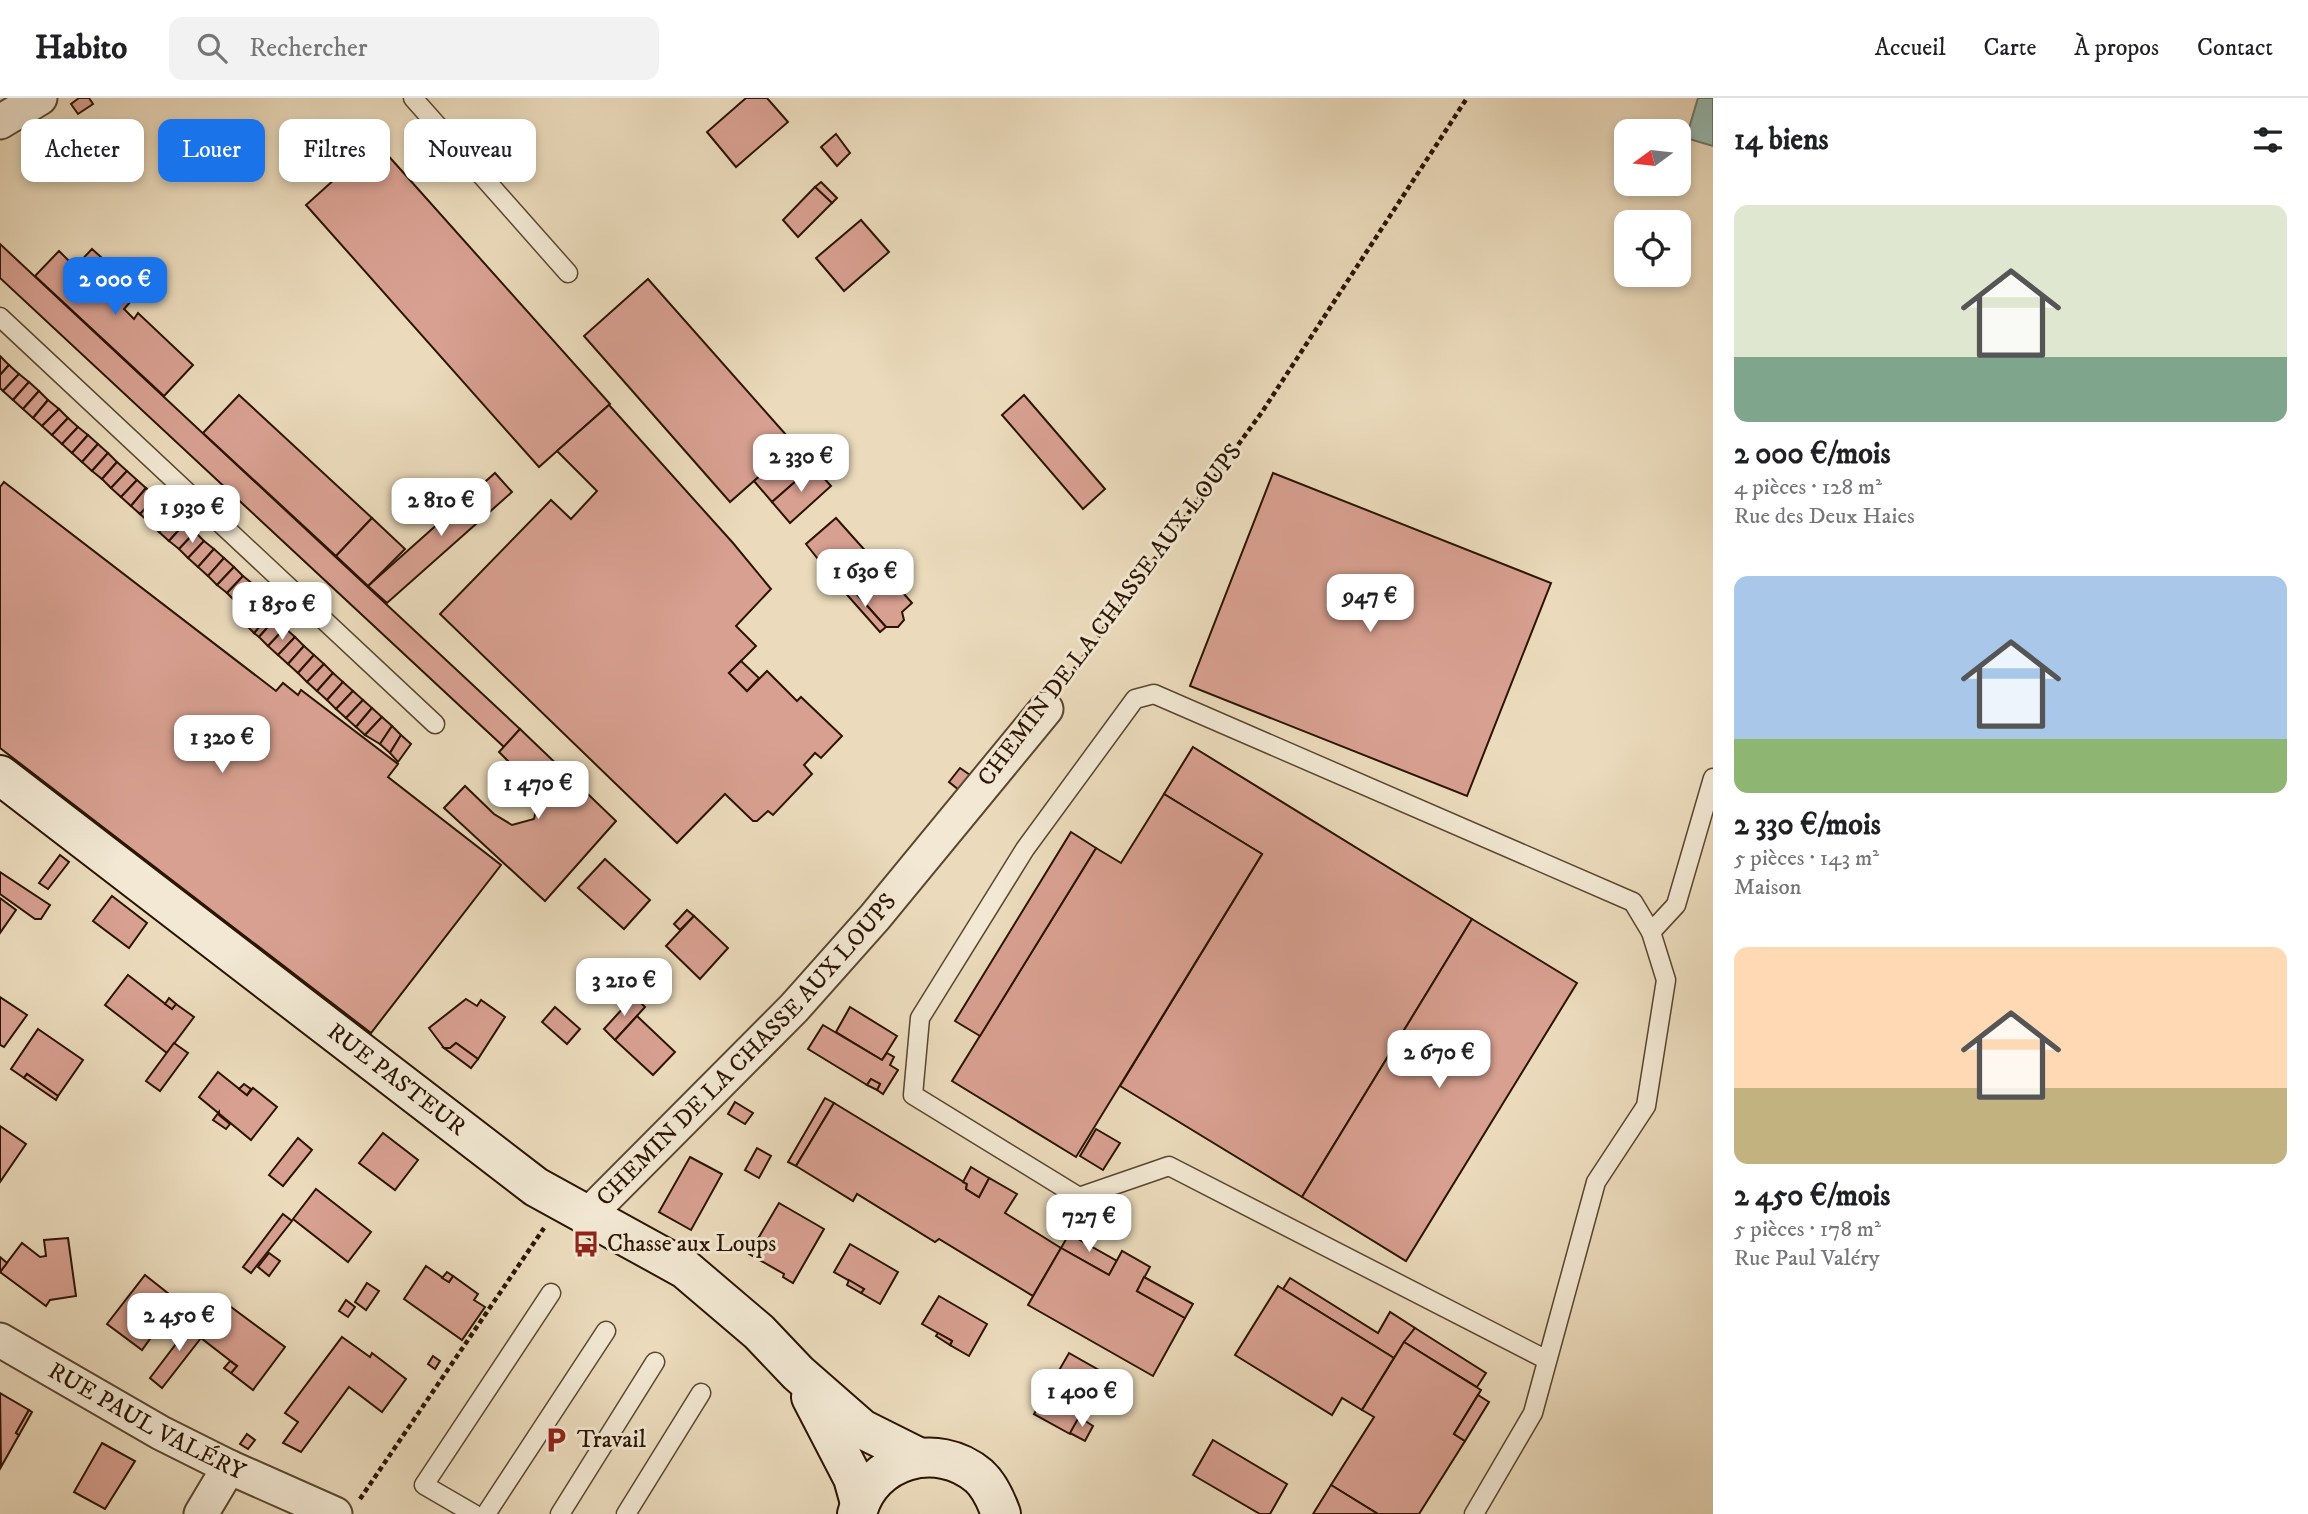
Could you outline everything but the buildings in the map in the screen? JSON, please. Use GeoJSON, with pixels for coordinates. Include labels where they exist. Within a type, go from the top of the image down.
{"type":"FeatureCollection","features":[{"type":"Feature","properties":{"kind":"street"},"geometry":{"type":"LineString","coordinates":[[0,122],[40,98]]}},
{"type":"Feature","properties":{"kind":"street","name":"CHEMIN DE LA CHASSE AUX LOUPS"},"geometry":{"type":"LineString","coordinates":[[575,1208],[794,1008],[874,917],[1046,709]]}},
{"type":"Feature","properties":{"kind":"street","name":"RUE PASTEUR"},"geometry":{"type":"LineString","coordinates":[[0,775],[536,1187],[685,1269],[759,1332],[798,1373],[862,1429],[918,1457]]}},
{"type":"Feature","properties":{"kind":"street","name":"RUE PAUL VALÉRY"},"geometry":{"type":"LineString","coordinates":[[0,1340],[161,1433],[229,1468],[346,1508]]}},
{"type":"Feature","properties":{"kind":"street","name":"RUE PASTEUR"},"geometry":{"type":"LineString","coordinates":[[798,1373],[849,1469],[858,1508]]}},
{"type":"Feature","properties":{"kind":"street"},"geometry":{"type":"LineString","coordinates":[[858,1508],[873,1481],[894,1465],[918,1457],[940,1457],[962,1464],[981,1478],[994,1496],[1001,1514]]}},
{"type":"Feature","properties":{"kind":"street"},"geometry":{"type":"LineString","coordinates":[[201,1514],[229,1468]]}},
{"type":"Feature","properties":{"kind":"lane"},"geometry":{"type":"LineString","coordinates":[[413,98],[568,273]]}},
{"type":"Feature","properties":{"kind":"lane"},"geometry":{"type":"LineString","coordinates":[[0,317],[435,724]]}},
{"type":"Feature","properties":{"kind":"lane"},"geometry":{"type":"LineString","coordinates":[[1474,1514],[1533,1413],[1596,1182],[1646,1106],[1666,979],[1651,932],[1633,902],[1154,694],[1135,699],[1025,849],[920,1018],[913,1095],[1079,1197],[1169,1166],[1547,1360]]}},
{"type":"Feature","properties":{"kind":"lane"},"geometry":{"type":"LineString","coordinates":[[1651,932],[1676,905],[1713,778]]}},
{"type":"Feature","properties":{"kind":"lane"},"geometry":{"type":"LineString","coordinates":[[474,1514],[424,1485],[551,1293]]}},
{"type":"Feature","properties":{"kind":"lane"},"geometry":{"type":"LineString","coordinates":[[486,1514],[606,1331]]}},
{"type":"Feature","properties":{"kind":"lane"},"geometry":{"type":"LineString","coordinates":[[560,1514],[655,1362]]}},
{"type":"Feature","properties":{"kind":"lane"},"geometry":{"type":"LineString","coordinates":[[626,1514],[701,1393]]}},
{"type":"Feature","properties":{"kind":"path","name":"CHEMIN DE LA CHASSE AUX LOUPS"},"geometry":{"type":"LineString","coordinates":[[1046,709],[1262,412],[1467,98]]}},
{"type":"Feature","properties":{"kind":"path","name":"CHEMIN DE LA CHASSE AUX LOUPS"},"geometry":{"type":"LineString","coordinates":[[346,1508],[575,1208]]}},
{"type":"Feature","properties":{"kind":"water"},"geometry":{"type":"Polygon","coordinates":[[[1698,98],[1713,98],[1713,146],[1691,139],[1691,121],[1698,98]]]}},
{"type":"Feature","properties":{"kind":"place","name":"Chasse aux Loups"},"geometry":{"type":"Point","coordinates":[586,1244]}},
{"type":"Feature","properties":{"kind":"place","name":"Travail"},"geometry":{"type":"Point","coordinates":[556,1440]}}]}
